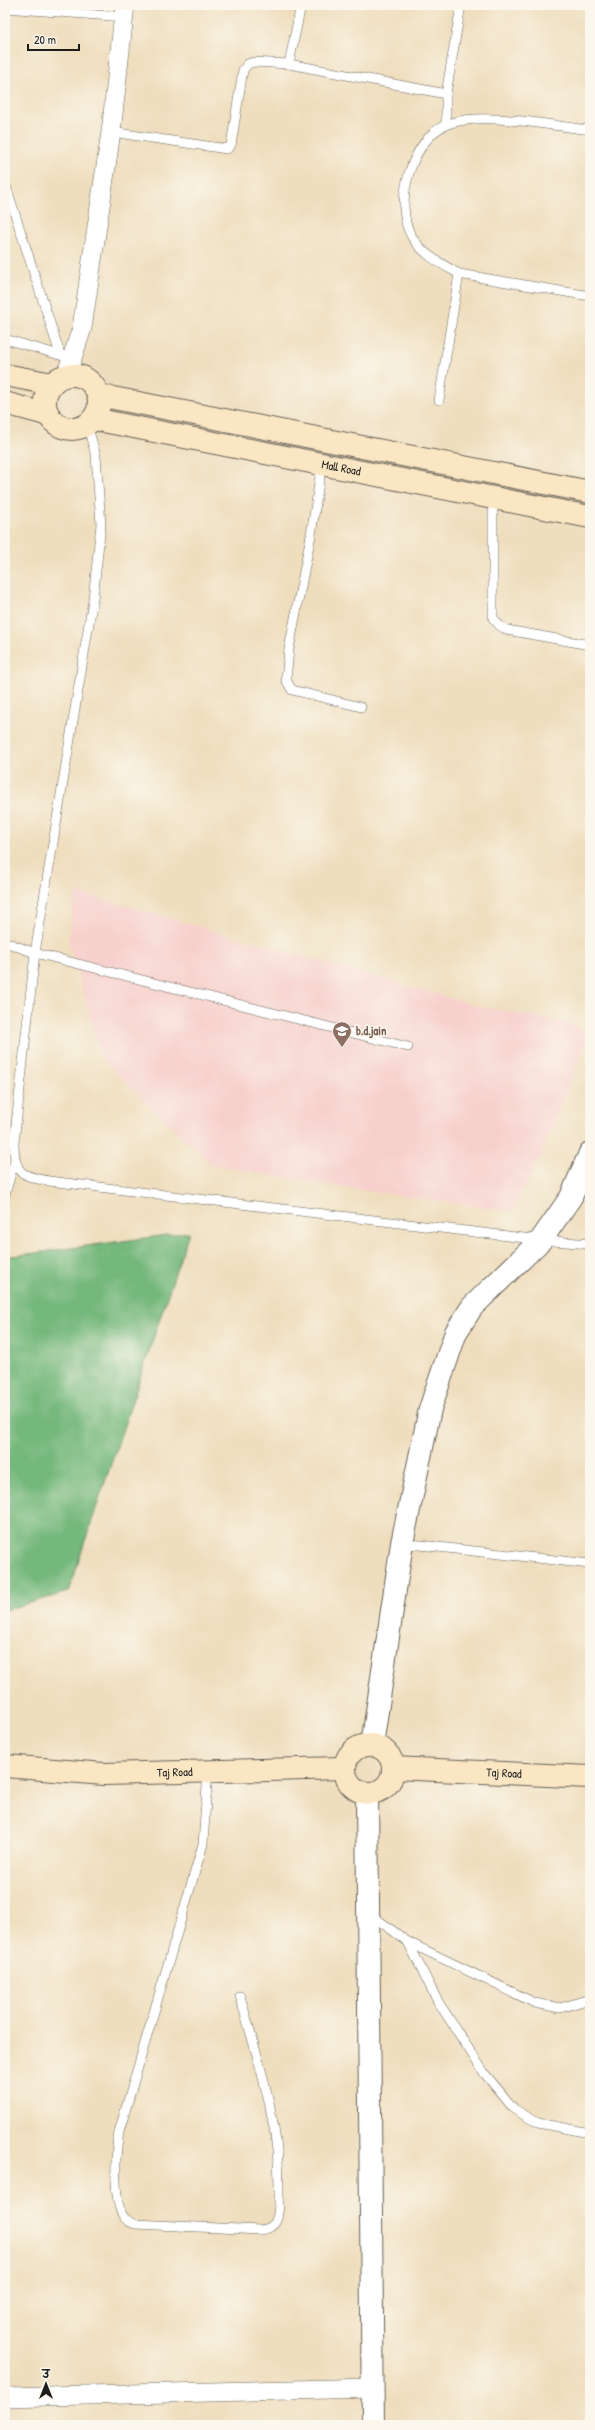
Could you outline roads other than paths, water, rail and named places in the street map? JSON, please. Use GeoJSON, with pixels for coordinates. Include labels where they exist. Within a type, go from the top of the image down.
{"type":"FeatureCollection","features":[{"type":"Feature","properties":{"kind":"main road"},"geometry":{"type":"LineString","coordinates":[[5,375],[63,370],[82,377],[95,387],[98,395],[99,408],[90,422],[79,428],[62,427],[49,415],[5,402]]}},
{"type":"Feature","properties":{"kind":"main road"},"geometry":{"type":"LineString","coordinates":[[49,415],[45,399],[63,370]]}},
{"type":"Feature","properties":{"kind":"main road","name":"Mall Road"},"geometry":{"type":"LineString","coordinates":[[98,395],[590,492]]}},
{"type":"Feature","properties":{"kind":"main road","name":"Mall Road"},"geometry":{"type":"LineString","coordinates":[[90,422],[322,463],[590,517]]}},
{"type":"Feature","properties":{"kind":"main road"},"geometry":{"type":"LineString","coordinates":[[372,1745],[384,1750],[392,1761],[393,1775],[386,1787],[366,1794],[353,1788],[348,1782],[344,1768],[350,1754],[356,1749],[372,1745]]}},
{"type":"Feature","properties":{"kind":"main road","name":"Taj Road"},"geometry":{"type":"LineString","coordinates":[[5,1766],[104,1774],[344,1768]]}},
{"type":"Feature","properties":{"kind":"main road","name":"Taj Road"},"geometry":{"type":"LineString","coordinates":[[393,1768],[590,1777]]}},
{"type":"Feature","properties":{"kind":"street"},"geometry":{"type":"LineString","coordinates":[[63,370],[82,328],[111,132],[124,11]]}},
{"type":"Feature","properties":{"kind":"street"},"geometry":{"type":"LineString","coordinates":[[372,1745],[402,1543],[430,1409],[456,1332],[472,1307],[541,1240],[571,1197],[590,1152]]}},
{"type":"Feature","properties":{"kind":"street"},"geometry":{"type":"LineString","coordinates":[[366,1794],[369,1913],[373,2425]]}},
{"type":"Feature","properties":{"kind":"street"},"geometry":{"type":"LineString","coordinates":[[5,2397],[373,2388]]}},
{"type":"Feature","properties":{"kind":"lane"},"geometry":{"type":"LineString","coordinates":[[289,64],[301,5]]}},
{"type":"Feature","properties":{"kind":"lane"},"geometry":{"type":"LineString","coordinates":[[446,124],[446,94],[461,5]]}},
{"type":"Feature","properties":{"kind":"lane"},"geometry":{"type":"LineString","coordinates":[[5,8],[124,11]]}},
{"type":"Feature","properties":{"kind":"lane"},"geometry":{"type":"LineString","coordinates":[[111,132],[227,149],[231,145],[244,66],[253,62],[289,64],[446,94]]}},
{"type":"Feature","properties":{"kind":"lane"},"geometry":{"type":"LineString","coordinates":[[590,130],[505,120],[461,120],[446,124],[434,132],[418,150],[409,173],[403,199],[411,236],[428,256],[459,274],[590,296]]}},
{"type":"Feature","properties":{"kind":"lane"},"geometry":{"type":"LineString","coordinates":[[5,183],[63,370]]}},
{"type":"Feature","properties":{"kind":"lane"},"geometry":{"type":"LineString","coordinates":[[439,400],[459,274]]}},
{"type":"Feature","properties":{"kind":"lane"},"geometry":{"type":"LineString","coordinates":[[5,339],[63,370]]}},
{"type":"Feature","properties":{"kind":"lane"},"geometry":{"type":"LineString","coordinates":[[90,422],[96,456],[101,524],[93,599],[35,953],[14,1143],[15,1160],[19,1170],[24,1176],[49,1181],[541,1240],[590,1244]]}},
{"type":"Feature","properties":{"kind":"lane"},"geometry":{"type":"LineString","coordinates":[[322,463],[311,534],[289,649],[286,680],[292,690],[361,707]]}},
{"type":"Feature","properties":{"kind":"lane"},"geometry":{"type":"LineString","coordinates":[[493,498],[493,618],[495,623],[507,630],[590,645]]}},
{"type":"Feature","properties":{"kind":"lane"},"geometry":{"type":"LineString","coordinates":[[5,942],[35,953],[408,1047]]}},
{"type":"Feature","properties":{"kind":"lane"},"geometry":{"type":"LineString","coordinates":[[5,1194],[15,1160]]}},
{"type":"Feature","properties":{"kind":"lane"},"geometry":{"type":"LineString","coordinates":[[402,1543],[590,1564]]}},
{"type":"Feature","properties":{"kind":"lane"},"geometry":{"type":"LineString","coordinates":[[208,1771],[203,1844],[118,2132],[115,2162],[118,2201],[121,2213],[126,2220],[135,2224],[262,2230],[270,2228],[276,2222],[278,2211],[279,2171],[274,2127],[265,2083],[240,1996]]}},
{"type":"Feature","properties":{"kind":"lane"},"geometry":{"type":"LineString","coordinates":[[369,1913],[408,1942],[535,2004],[560,2008],[590,1999]]}},
{"type":"Feature","properties":{"kind":"lane"},"geometry":{"type":"LineString","coordinates":[[408,1942],[430,1987],[445,2012],[485,2074],[514,2109],[538,2123],[590,2133]]}},
{"type":"Feature","properties":{"kind":"place","name":"b.d.jain"},"geometry":{"type":"Point","coordinates":[342,1048]}}]}
